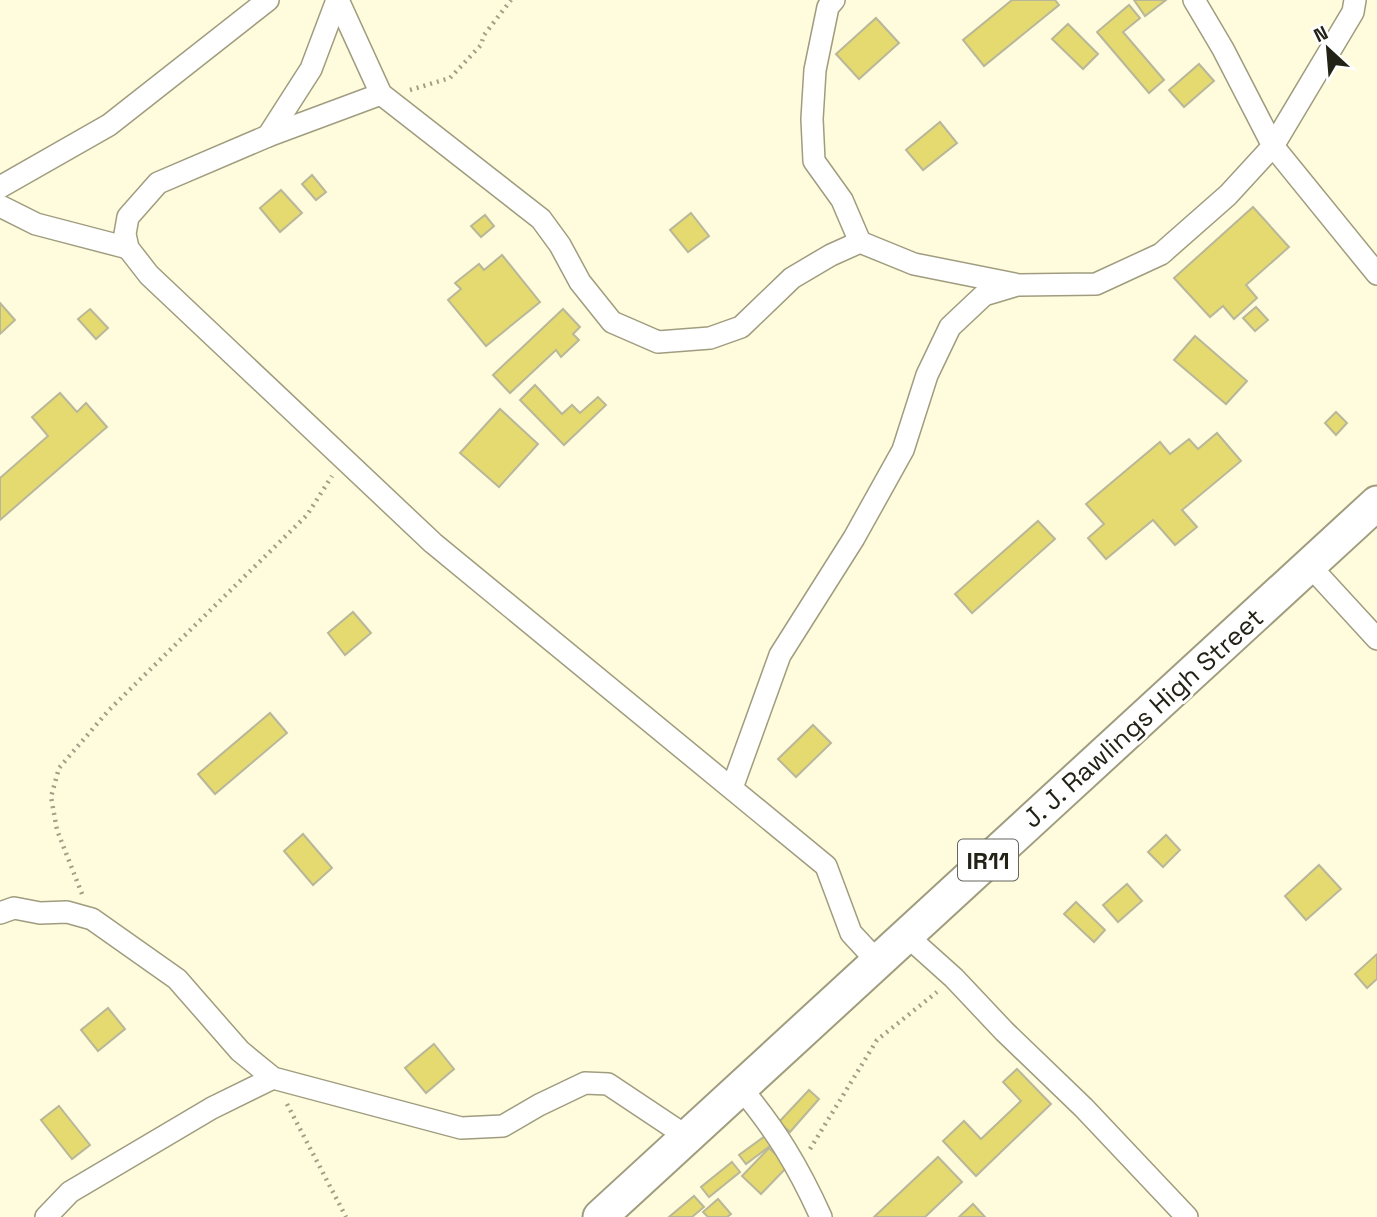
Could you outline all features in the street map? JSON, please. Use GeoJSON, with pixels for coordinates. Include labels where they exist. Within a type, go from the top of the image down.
{"type":"FeatureCollection","features":[{"type":"Feature","properties":{"kind":"main road","name":"J. J. Rawlings High Street"},"geometry":{"type":"LineString","coordinates":[[600,1217],[623,1206],[686,1136],[1377,503]]}},
{"type":"Feature","properties":{"kind":"street"},"geometry":{"type":"LineString","coordinates":[[0,187],[109,125],[268,0]]}},
{"type":"Feature","properties":{"kind":"street"},"geometry":{"type":"LineString","coordinates":[[338,0],[387,99],[541,219],[560,245],[580,282],[612,322],[658,342],[710,338],[741,327],[792,278],[860,242]]}},
{"type":"Feature","properties":{"kind":"street"},"geometry":{"type":"LineString","coordinates":[[268,136],[311,69],[338,0]]}},
{"type":"Feature","properties":{"kind":"street"},"geometry":{"type":"LineString","coordinates":[[834,0],[828,7],[815,71],[812,119],[814,161],[842,200],[860,242],[914,264],[1019,285],[1096,284],[1161,254],[1228,195],[1272,146],[1353,12],[1355,0]]}},
{"type":"Feature","properties":{"kind":"street"},"geometry":{"type":"LineString","coordinates":[[1194,0],[1223,49],[1272,146],[1377,274]]}},
{"type":"Feature","properties":{"kind":"street"},"geometry":{"type":"LineString","coordinates":[[387,99],[268,136],[158,183],[128,217],[125,234],[128,248],[149,275],[433,543],[826,866],[852,933],[877,961]]}},
{"type":"Feature","properties":{"kind":"street"},"geometry":{"type":"LineString","coordinates":[[0,206],[36,224],[128,248]]}},
{"type":"Feature","properties":{"kind":"street"},"geometry":{"type":"LineString","coordinates":[[732,788],[780,655],[854,538],[904,450],[927,375],[950,327],[984,295],[1019,285]]}},
{"type":"Feature","properties":{"kind":"street"},"geometry":{"type":"LineString","coordinates":[[1310,566],[1377,639]]}},
{"type":"Feature","properties":{"kind":"street"},"geometry":{"type":"LineString","coordinates":[[0,913],[14,908],[40,913],[67,912],[92,919],[177,979],[240,1051],[274,1078],[461,1128],[503,1126],[585,1083],[608,1084],[686,1136]]}},
{"type":"Feature","properties":{"kind":"street"},"geometry":{"type":"LineString","coordinates":[[906,934],[1084,1108],[1186,1217]]}},
{"type":"Feature","properties":{"kind":"street"},"geometry":{"type":"LineString","coordinates":[[46,1217],[70,1192],[212,1108],[274,1078]]}},
{"type":"Feature","properties":{"kind":"street"},"geometry":{"type":"LineString","coordinates":[[740,1087],[767,1119],[798,1168],[821,1217]]}},
{"type":"Feature","properties":{"kind":"path"},"geometry":{"type":"LineString","coordinates":[[387,99],[450,78],[481,44],[511,0]]}},
{"type":"Feature","properties":{"kind":"path"},"geometry":{"type":"LineString","coordinates":[[92,919],[57,830],[51,797],[59,768],[109,710],[307,515],[327,486],[342,456]]}},
{"type":"Feature","properties":{"kind":"path"},"geometry":{"type":"LineString","coordinates":[[798,1168],[877,1040],[954,978]]}},
{"type":"Feature","properties":{"kind":"path"},"geometry":{"type":"LineString","coordinates":[[274,1078],[346,1217]]}},
{"type":"Feature","properties":{"kind":"building"},"geometry":{"type":"Polygon","coordinates":[[[1012,0],[1055,0],[1059,5],[984,66],[963,40],[1012,0]]]}},
{"type":"Feature","properties":{"kind":"building"},"geometry":{"type":"Polygon","coordinates":[[[1134,0],[1166,0],[1145,16],[1134,0]]]}},
{"type":"Feature","properties":{"kind":"building"},"geometry":{"type":"Polygon","coordinates":[[[1129,5],[1140,18],[1123,32],[1164,80],[1149,93],[1097,32],[1129,5]]]}},
{"type":"Feature","properties":{"kind":"building"},"geometry":{"type":"Polygon","coordinates":[[[876,18],[899,43],[859,79],[836,54],[876,18]]]}},
{"type":"Feature","properties":{"kind":"building"},"geometry":{"type":"Polygon","coordinates":[[[1068,24],[1098,54],[1083,69],[1052,39],[1068,24]]]}},
{"type":"Feature","properties":{"kind":"building"},"geometry":{"type":"Polygon","coordinates":[[[1199,64],[1214,81],[1184,107],[1169,90],[1199,64]]]}},
{"type":"Feature","properties":{"kind":"building"},"geometry":{"type":"Polygon","coordinates":[[[940,122],[957,143],[923,170],[906,150],[940,122]]]}},
{"type":"Feature","properties":{"kind":"building"},"geometry":{"type":"Polygon","coordinates":[[[312,175],[326,192],[316,200],[302,184],[312,175]]]}},
{"type":"Feature","properties":{"kind":"building"},"geometry":{"type":"Polygon","coordinates":[[[281,190],[302,213],[280,232],[260,208],[281,190]]]}},
{"type":"Feature","properties":{"kind":"building"},"geometry":{"type":"Polygon","coordinates":[[[1253,207],[1289,247],[1246,285],[1257,298],[1234,319],[1223,306],[1210,317],[1174,278],[1253,207]]]}},
{"type":"Feature","properties":{"kind":"building"},"geometry":{"type":"Polygon","coordinates":[[[691,213],[709,236],[688,252],[670,230],[691,213]]]}},
{"type":"Feature","properties":{"kind":"building"},"geometry":{"type":"Polygon","coordinates":[[[485,215],[494,226],[481,237],[471,226],[485,215]]]}},
{"type":"Feature","properties":{"kind":"building"},"geometry":{"type":"Polygon","coordinates":[[[502,255],[540,302],[486,346],[448,300],[461,289],[455,283],[479,264],[484,270],[502,255]]]}},
{"type":"Feature","properties":{"kind":"building"},"geometry":{"type":"Polygon","coordinates":[[[0,303],[15,320],[0,334],[0,303]]]}},
{"type":"Feature","properties":{"kind":"building"},"geometry":{"type":"Polygon","coordinates":[[[1256,307],[1268,320],[1255,331],[1243,318],[1256,307]]]}},
{"type":"Feature","properties":{"kind":"building"},"geometry":{"type":"Polygon","coordinates":[[[90,309],[108,328],[96,339],[78,319],[90,309]]]}},
{"type":"Feature","properties":{"kind":"building"},"geometry":{"type":"Polygon","coordinates":[[[563,309],[580,327],[573,334],[579,340],[561,357],[556,350],[510,393],[493,375],[563,309]]]}},
{"type":"Feature","properties":{"kind":"building"},"geometry":{"type":"Polygon","coordinates":[[[1195,336],[1247,381],[1226,404],[1174,360],[1195,336]]]}},
{"type":"Feature","properties":{"kind":"building"},"geometry":{"type":"Polygon","coordinates":[[[535,385],[562,414],[572,405],[580,413],[598,397],[606,405],[564,445],[520,400],[535,385]]]}},
{"type":"Feature","properties":{"kind":"building"},"geometry":{"type":"Polygon","coordinates":[[[60,393],[77,412],[86,403],[107,427],[0,520],[0,478],[48,436],[32,417],[60,393]]]}},
{"type":"Feature","properties":{"kind":"building"},"geometry":{"type":"Polygon","coordinates":[[[500,409],[538,444],[499,487],[460,453],[500,409]]]}},
{"type":"Feature","properties":{"kind":"building"},"geometry":{"type":"Polygon","coordinates":[[[1336,412],[1347,423],[1336,435],[1325,423],[1336,412]]]}},
{"type":"Feature","properties":{"kind":"building"},"geometry":{"type":"Polygon","coordinates":[[[1217,433],[1241,461],[1182,510],[1197,527],[1175,545],[1153,520],[1106,559],[1088,538],[1104,524],[1086,504],[1160,442],[1170,454],[1189,439],[1198,449],[1217,433]]]}},
{"type":"Feature","properties":{"kind":"building"},"geometry":{"type":"Polygon","coordinates":[[[1038,521],[1055,539],[972,613],[955,594],[1038,521]]]}},
{"type":"Feature","properties":{"kind":"building"},"geometry":{"type":"Polygon","coordinates":[[[353,612],[371,633],[345,655],[328,633],[353,612]]]}},
{"type":"Feature","properties":{"kind":"building"},"geometry":{"type":"Polygon","coordinates":[[[270,713],[287,733],[215,794],[198,774],[270,713]]]}},
{"type":"Feature","properties":{"kind":"building"},"geometry":{"type":"Polygon","coordinates":[[[813,725],[831,743],[796,777],[778,759],[813,725]]]}},
{"type":"Feature","properties":{"kind":"building"},"geometry":{"type":"Polygon","coordinates":[[[303,834],[332,868],[313,885],[284,851],[303,834]]]}},
{"type":"Feature","properties":{"kind":"building"},"geometry":{"type":"Polygon","coordinates":[[[1166,835],[1180,850],[1163,867],[1148,852],[1166,835]]]}},
{"type":"Feature","properties":{"kind":"building"},"geometry":{"type":"Polygon","coordinates":[[[1319,865],[1341,889],[1306,920],[1285,896],[1319,865]]]}},
{"type":"Feature","properties":{"kind":"building"},"geometry":{"type":"Polygon","coordinates":[[[1127,884],[1142,901],[1118,922],[1103,905],[1127,884]]]}},
{"type":"Feature","properties":{"kind":"building"},"geometry":{"type":"Polygon","coordinates":[[[1076,902],[1105,930],[1094,942],[1064,914],[1076,902]]]}},
{"type":"Feature","properties":{"kind":"building"},"geometry":{"type":"Polygon","coordinates":[[[1377,954],[1377,979],[1367,988],[1355,974],[1377,954]]]}},
{"type":"Feature","properties":{"kind":"building"},"geometry":{"type":"Polygon","coordinates":[[[108,1008],[125,1029],[98,1051],[81,1030],[108,1008]]]}},
{"type":"Feature","properties":{"kind":"building"},"geometry":{"type":"Polygon","coordinates":[[[434,1044],[454,1069],[426,1093],[405,1068],[434,1044]]]}},
{"type":"Feature","properties":{"kind":"building"},"geometry":{"type":"Polygon","coordinates":[[[1017,1069],[1051,1104],[976,1176],[943,1141],[964,1121],[981,1139],[1021,1101],[1003,1082],[1017,1069]]]}},
{"type":"Feature","properties":{"kind":"building"},"geometry":{"type":"Polygon","coordinates":[[[809,1090],[819,1099],[790,1132],[779,1122],[809,1090]]]}},
{"type":"Feature","properties":{"kind":"building"},"geometry":{"type":"Polygon","coordinates":[[[59,1106],[90,1145],[72,1159],[41,1120],[59,1106]]]}},
{"type":"Feature","properties":{"kind":"building"},"geometry":{"type":"Polygon","coordinates":[[[772,1131],[778,1140],[746,1164],[739,1155],[772,1131]]]}},
{"type":"Feature","properties":{"kind":"building"},"geometry":{"type":"Polygon","coordinates":[[[769,1148],[788,1166],[761,1194],[742,1176],[769,1148]]]}},
{"type":"Feature","properties":{"kind":"building"},"geometry":{"type":"Polygon","coordinates":[[[938,1157],[962,1182],[925,1217],[874,1217],[938,1157]]]}},
{"type":"Feature","properties":{"kind":"building"},"geometry":{"type":"Polygon","coordinates":[[[732,1162],[740,1172],[709,1197],[701,1187],[732,1162]]]}},
{"type":"Feature","properties":{"kind":"building"},"geometry":{"type":"Polygon","coordinates":[[[694,1196],[704,1207],[692,1217],[669,1217],[694,1196]]]}},
{"type":"Feature","properties":{"kind":"building"},"geometry":{"type":"Polygon","coordinates":[[[718,1199],[731,1214],[727,1217],[708,1217],[703,1212],[718,1199]]]}},
{"type":"Feature","properties":{"kind":"building"},"geometry":{"type":"Polygon","coordinates":[[[973,1204],[985,1217],[959,1217],[973,1204]]]}}]}
